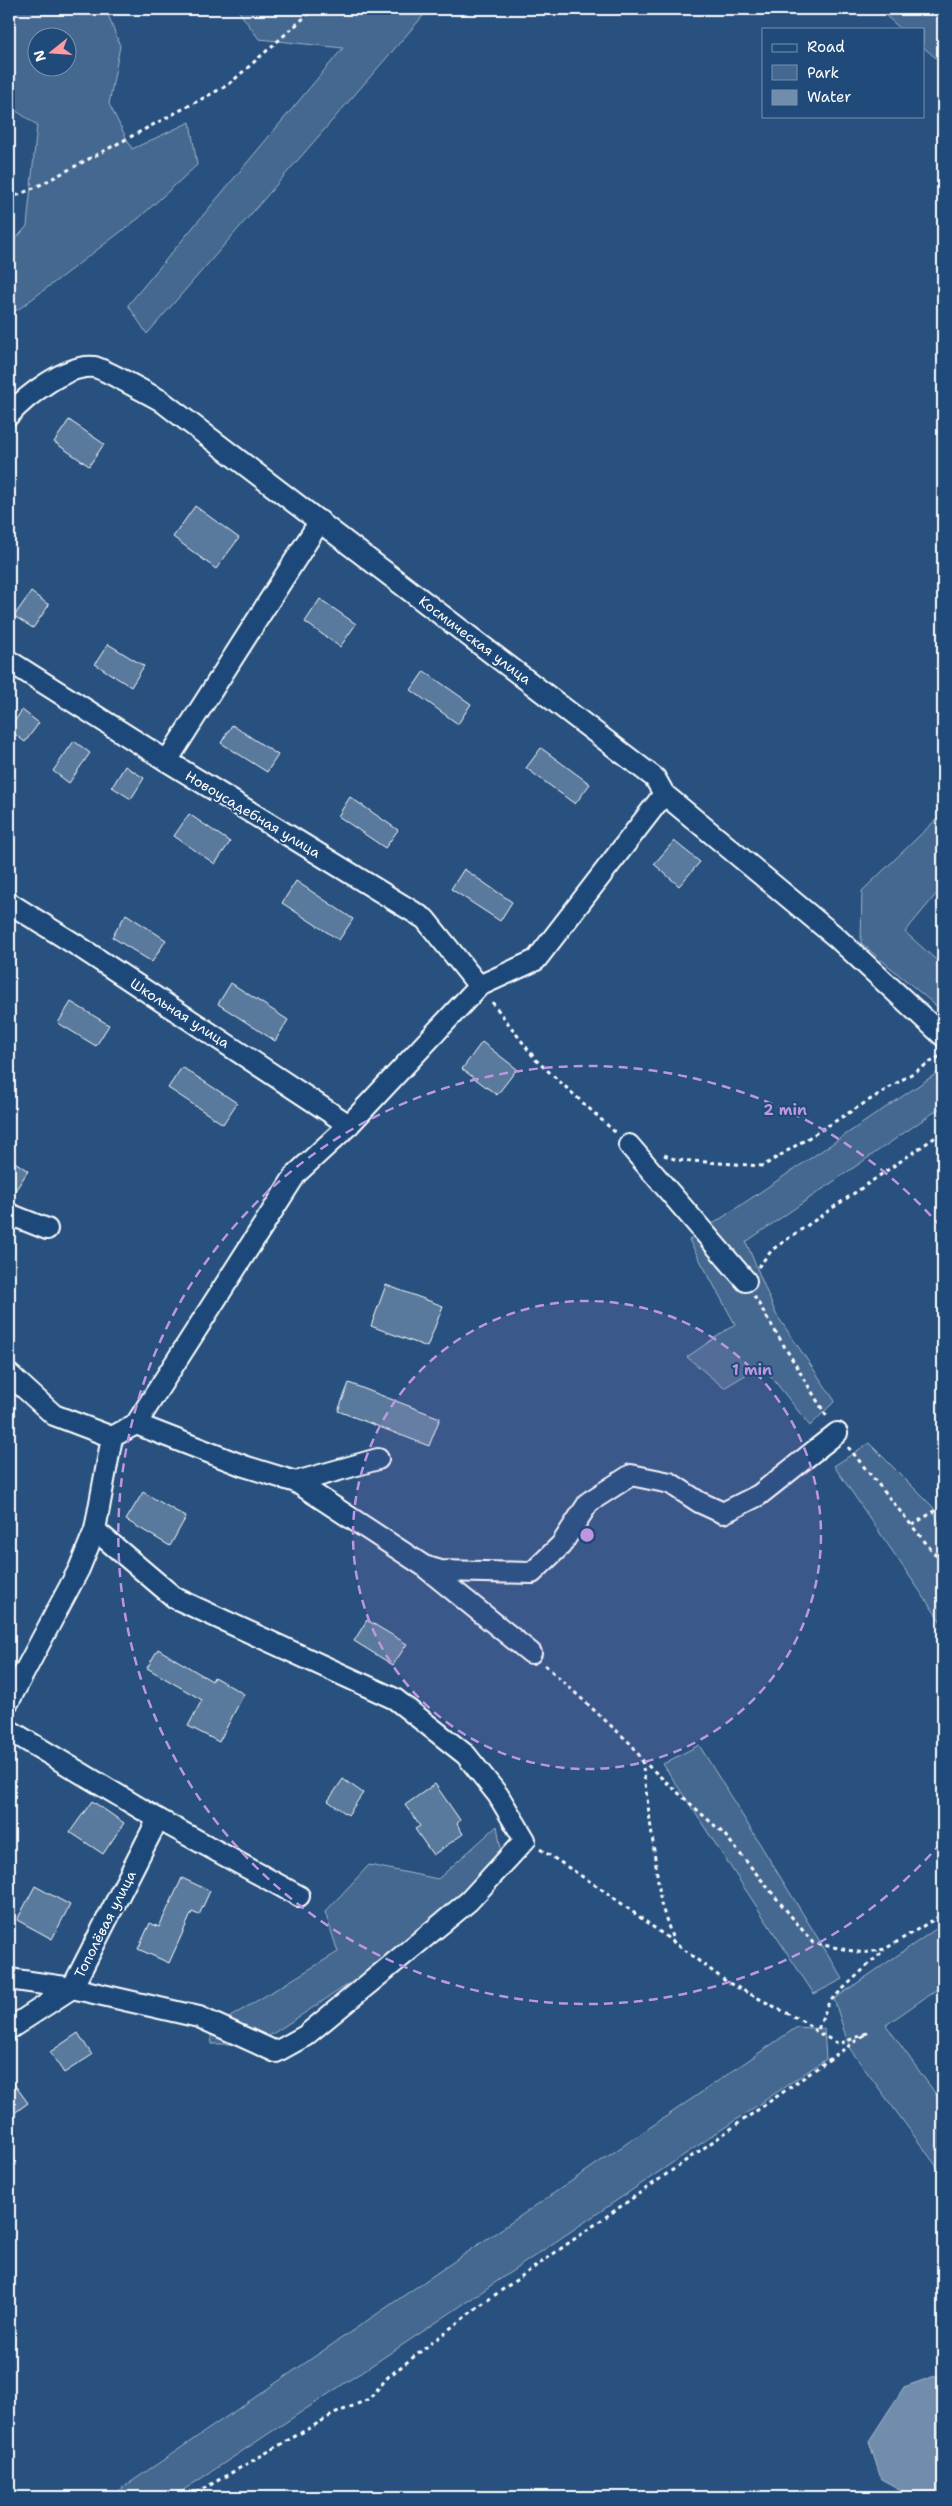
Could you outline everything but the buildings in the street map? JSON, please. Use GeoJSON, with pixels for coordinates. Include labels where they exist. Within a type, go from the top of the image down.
{"type":"FeatureCollection","features":[{"type":"Feature","properties":{"kind":"street","name":"Космическая улица"},"geometry":{"type":"LineString","coordinates":[[9,415],[22,401],[64,373],[94,367],[160,400],[655,778],[664,794],[836,937],[943,1036]]}},
{"type":"Feature","properties":{"kind":"street"},"geometry":{"type":"LineString","coordinates":[[167,761],[320,522]]}},
{"type":"Feature","properties":{"kind":"street","name":"Новоусадебная улица"},"geometry":{"type":"LineString","coordinates":[[9,661],[167,761],[425,919],[479,986]]}},
{"type":"Feature","properties":{"kind":"street"},"geometry":{"type":"LineString","coordinates":[[9,1702],[79,1568],[95,1530],[112,1438],[136,1424],[296,1174],[349,1125],[479,986],[536,960],[664,794]]}},
{"type":"Feature","properties":{"kind":"street","name":"Школьная улица"},"geometry":{"type":"LineString","coordinates":[[9,903],[78,946],[349,1125]]}},
{"type":"Feature","properties":{"kind":"street"},"geometry":{"type":"LineString","coordinates":[[629,1145],[746,1281]]}},
{"type":"Feature","properties":{"kind":"street"},"geometry":{"type":"LineString","coordinates":[[9,1214],[47,1229]]}},
{"type":"Feature","properties":{"kind":"street"},"geometry":{"type":"LineString","coordinates":[[9,1374],[54,1415],[112,1438]]}},
{"type":"Feature","properties":{"kind":"street"},"geometry":{"type":"LineString","coordinates":[[136,1424],[244,1466],[296,1482],[424,1566],[531,1653]]}},
{"type":"Feature","properties":{"kind":"street"},"geometry":{"type":"LineString","coordinates":[[424,1566],[441,1571],[532,1573],[560,1546],[589,1502],[631,1475],[670,1483],[699,1502],[723,1513],[759,1495],[837,1433]]}},
{"type":"Feature","properties":{"kind":"street"},"geometry":{"type":"LineString","coordinates":[[296,1482],[378,1459]]}},
{"type":"Feature","properties":{"kind":"street"},"geometry":{"type":"LineString","coordinates":[[9,1979],[72,1988],[198,2017],[276,2052],[305,2036],[469,1901],[525,1840],[498,1795],[466,1755],[395,1699],[175,1598],[95,1530]]}},
{"type":"Feature","properties":{"kind":"street"},"geometry":{"type":"LineString","coordinates":[[9,1730],[158,1819],[299,1896]]}},
{"type":"Feature","properties":{"kind":"street","name":"Тополёвая улица"},"geometry":{"type":"LineString","coordinates":[[9,2029],[72,1988],[158,1819]]}},
{"type":"Feature","properties":{"kind":"path"},"geometry":{"type":"LineString","coordinates":[[9,199],[36,187],[228,84],[314,9]]}},
{"type":"Feature","properties":{"kind":"path"},"geometry":{"type":"LineString","coordinates":[[479,986],[536,1060],[629,1145]]}},
{"type":"Feature","properties":{"kind":"path"},"geometry":{"type":"LineString","coordinates":[[661,1155],[677,1160],[763,1166],[943,1054]]}},
{"type":"Feature","properties":{"kind":"path"},"geometry":{"type":"LineString","coordinates":[[943,1132],[773,1249],[746,1281],[768,1322],[837,1433],[943,1564]]}},
{"type":"Feature","properties":{"kind":"path"},"geometry":{"type":"LineString","coordinates":[[912,1525],[943,1506]]}},
{"type":"Feature","properties":{"kind":"path"},"geometry":{"type":"LineString","coordinates":[[531,1653],[625,1738],[642,1759],[724,1834],[813,1943],[863,1953],[885,1949]]}},
{"type":"Feature","properties":{"kind":"path"},"geometry":{"type":"LineString","coordinates":[[642,1759],[661,1904],[674,1944]]}},
{"type":"Feature","properties":{"kind":"path"},"geometry":{"type":"LineString","coordinates":[[189,2497],[334,2414],[369,2399],[388,2377],[475,2309],[867,2034],[839,2044],[806,2023],[727,1982],[606,1892],[525,1840]]}},
{"type":"Feature","properties":{"kind":"path"},"geometry":{"type":"LineString","coordinates":[[818,2032],[829,2002],[885,1949],[943,1914]]}},
{"type":"Feature","properties":{"kind":"green space"},"geometry":{"type":"Polygon","coordinates":[[[9,9],[106,9],[120,46],[109,104],[132,149],[190,122],[197,165],[139,218],[19,309],[9,313],[9,247],[27,226],[37,125],[9,106],[9,9]]]}},
{"type":"Feature","properties":{"kind":"green space"},"geometry":{"type":"Polygon","coordinates":[[[237,9],[429,9],[147,334],[128,305],[343,48],[259,39],[237,9]]]}},
{"type":"Feature","properties":{"kind":"green space"},"geometry":{"type":"Polygon","coordinates":[[[878,9],[943,9],[943,64],[924,48],[924,28],[900,28],[878,9]]]}},
{"type":"Feature","properties":{"kind":"green space"},"geometry":{"type":"Polygon","coordinates":[[[943,813],[943,886],[905,932],[943,966],[943,1005],[940,1009],[861,943],[862,891],[943,813]]]}},
{"type":"Feature","properties":{"kind":"green space"},"geometry":{"type":"Polygon","coordinates":[[[943,1069],[943,1106],[746,1242],[776,1314],[835,1401],[810,1426],[762,1365],[724,1388],[687,1357],[735,1324],[689,1240],[943,1069]]]}},
{"type":"Feature","properties":{"kind":"green space"},"geometry":{"type":"Polygon","coordinates":[[[869,1443],[933,1507],[943,1536],[943,1625],[834,1466],[869,1443]]]}},
{"type":"Feature","properties":{"kind":"green space"},"geometry":{"type":"Polygon","coordinates":[[[699,1745],[843,1979],[814,1994],[663,1764],[699,1745]]]}},
{"type":"Feature","properties":{"kind":"green space"},"geometry":{"type":"Polygon","coordinates":[[[497,1826],[504,1866],[499,1886],[257,2044],[212,2044],[210,2029],[338,1952],[325,1912],[369,1865],[438,1879],[497,1826]]]}},
{"type":"Feature","properties":{"kind":"green space"},"geometry":{"type":"Polygon","coordinates":[[[943,1924],[943,1985],[886,2025],[943,2104],[943,2175],[850,2049],[834,1999],[943,1924]]]}},
{"type":"Feature","properties":{"kind":"green space"},"geometry":{"type":"Polygon","coordinates":[[[797,2027],[824,2029],[826,2059],[425,2330],[173,2497],[109,2497],[797,2027]]]}},
{"type":"Feature","properties":{"kind":"water"},"geometry":{"type":"Polygon","coordinates":[[[943,2373],[943,2497],[914,2497],[881,2479],[869,2441],[904,2387],[943,2373]]]}}]}
